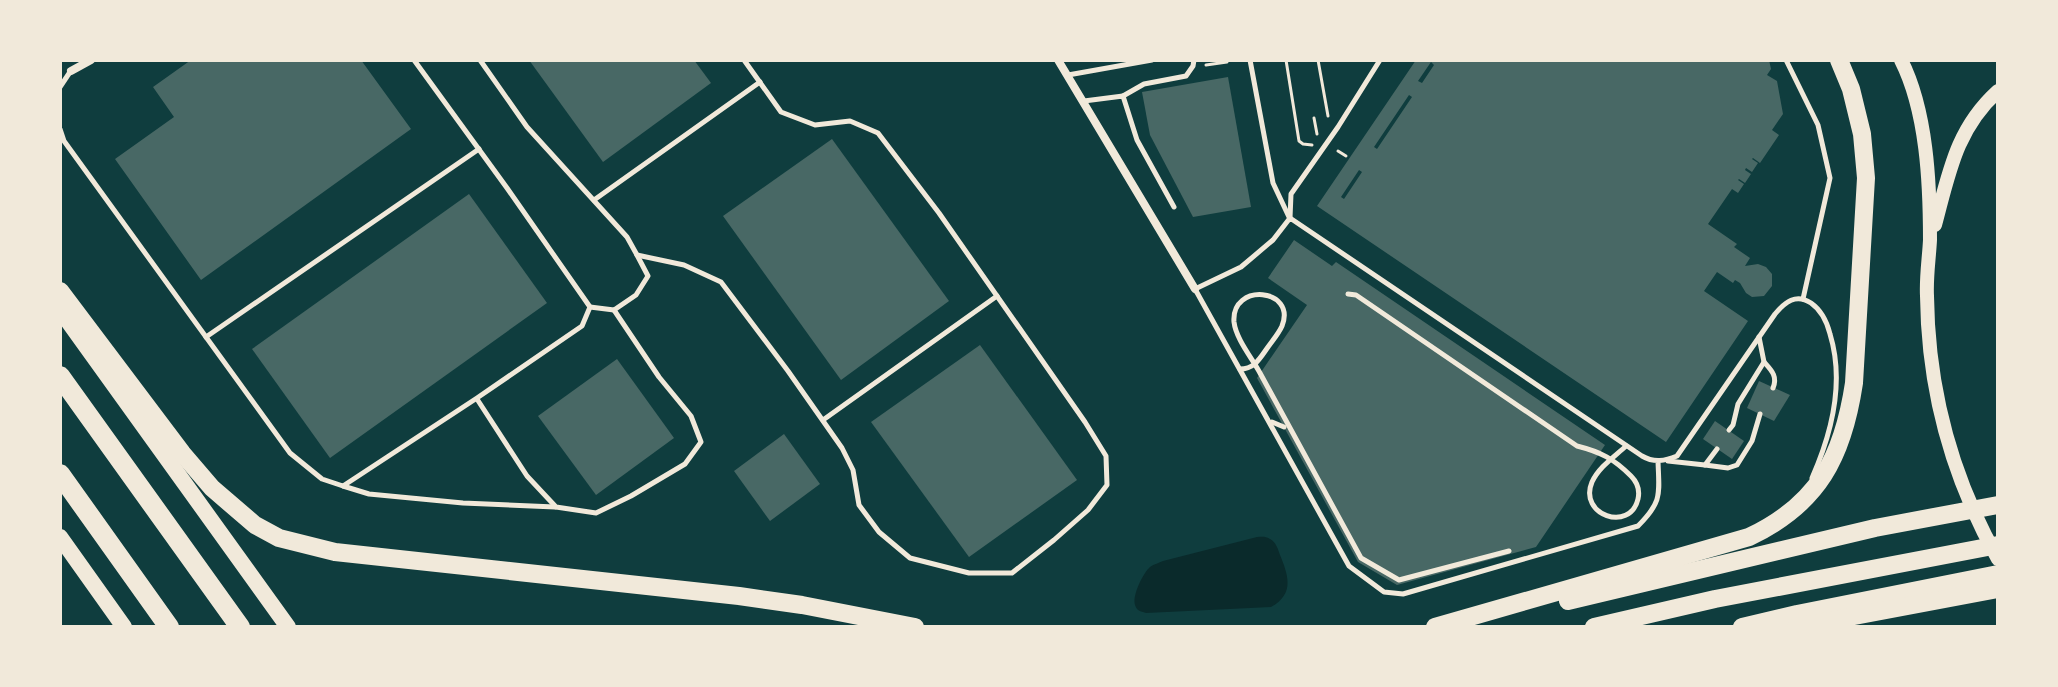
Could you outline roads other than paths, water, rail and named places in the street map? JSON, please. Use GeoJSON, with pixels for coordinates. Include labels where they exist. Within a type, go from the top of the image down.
{"type":"FeatureCollection","features":[{"type":"Feature","properties":{"kind":"highway"},"geometry":{"type":"LineString","coordinates":[[1435,627],[1749,537],[1800,504],[1824,476],[1850,414],[1866,178],[1862,134],[1851,89],[1839,60]]}},
{"type":"Feature","properties":{"kind":"highway"},"geometry":{"type":"LineString","coordinates":[[60,291],[212,488],[255,525],[279,538],[335,552],[384,559],[802,605],[915,627]]}},
{"type":"Feature","properties":{"kind":"highway"},"geometry":{"type":"LineString","coordinates":[[60,376],[240,627]]}},
{"type":"Feature","properties":{"kind":"highway"},"geometry":{"type":"LineString","coordinates":[[60,474],[169,627]]}},
{"type":"Feature","properties":{"kind":"highway"},"geometry":{"type":"LineString","coordinates":[[1452,627],[1875,528],[1998,496]]}},
{"type":"Feature","properties":{"kind":"highway"},"geometry":{"type":"LineString","coordinates":[[1875,528],[1998,505]]}},
{"type":"Feature","properties":{"kind":"highway"},"geometry":{"type":"LineString","coordinates":[[1594,627],[1730,596],[1998,545]]}},
{"type":"Feature","properties":{"kind":"highway"},"geometry":{"type":"LineString","coordinates":[[1742,627],[1998,574]]}},
{"type":"Feature","properties":{"kind":"highway"},"geometry":{"type":"LineString","coordinates":[[1796,627],[1998,589]]}},
{"type":"Feature","properties":{"kind":"main road"},"geometry":{"type":"LineString","coordinates":[[1901,60],[1916,104],[1926,152],[1930,244],[1927,295],[1932,369],[1948,445],[1959,478],[1978,523],[1998,559]]}},
{"type":"Feature","properties":{"kind":"main road"},"geometry":{"type":"LineString","coordinates":[[1930,244],[1955,151],[1971,122],[1998,91]]}},
{"type":"Feature","properties":{"kind":"main road"},"geometry":{"type":"LineString","coordinates":[[60,310],[288,627]]}},
{"type":"Feature","properties":{"kind":"main road"},"geometry":{"type":"LineString","coordinates":[[60,537],[124,627]]}},
{"type":"Feature","properties":{"kind":"street"},"geometry":{"type":"LineString","coordinates":[[71,71],[91,60]]}},
{"type":"Feature","properties":{"kind":"street"},"geometry":{"type":"LineString","coordinates":[[1058,60],[1195,289]]}},
{"type":"Feature","properties":{"kind":"lane"},"geometry":{"type":"LineString","coordinates":[[414,60],[590,307],[614,310],[636,295],[648,276],[637,255],[627,237],[527,127],[480,60]]}},
{"type":"Feature","properties":{"kind":"lane"},"geometry":{"type":"LineString","coordinates":[[637,255],[684,265],[721,282],[842,448],[853,470],[859,505],[879,532],[910,558],[969,573],[1012,573],[1088,510],[1107,485],[1106,456],[1085,422],[939,213],[878,133],[850,121],[815,125],[781,112],[744,60]]}},
{"type":"Feature","properties":{"kind":"lane"},"geometry":{"type":"LineString","coordinates":[[1067,75],[1152,60]]}},
{"type":"Feature","properties":{"kind":"lane"},"geometry":{"type":"LineString","coordinates":[[1083,101],[1123,96],[1144,84],[1186,76],[1194,60]]}},
{"type":"Feature","properties":{"kind":"lane"},"geometry":{"type":"LineString","coordinates":[[1250,60],[1273,183],[1290,218],[1648,460],[1728,468],[1737,465],[1752,441],[1760,414]]}},
{"type":"Feature","properties":{"kind":"lane"},"geometry":{"type":"LineString","coordinates":[[1380,60],[1291,194],[1290,218],[1273,240],[1241,267],[1195,289],[1349,566],[1384,592],[1403,594],[1638,526],[1653,511],[1659,497],[1658,461]]}},
{"type":"Feature","properties":{"kind":"lane"},"geometry":{"type":"LineString","coordinates":[[1786,60],[1818,125],[1830,178],[1803,299]]}},
{"type":"Feature","properties":{"kind":"lane"},"geometry":{"type":"LineString","coordinates":[[60,87],[71,71]]}},
{"type":"Feature","properties":{"kind":"lane"},"geometry":{"type":"LineString","coordinates":[[594,200],[760,82]]}},
{"type":"Feature","properties":{"kind":"lane"},"geometry":{"type":"LineString","coordinates":[[1123,96],[1137,140],[1174,207]]}},
{"type":"Feature","properties":{"kind":"lane"},"geometry":{"type":"LineString","coordinates":[[60,129],[64,141],[290,453],[322,479],[343,486],[369,494],[463,503],[556,507],[596,513],[685,464],[701,442],[691,416],[659,377],[614,310]]}},
{"type":"Feature","properties":{"kind":"lane"},"geometry":{"type":"LineString","coordinates":[[206,337],[479,149]]}},
{"type":"Feature","properties":{"kind":"lane"},"geometry":{"type":"LineString","coordinates":[[1239,369],[1255,365],[1282,327],[1283,307],[1274,298],[1263,294],[1252,295],[1242,301],[1236,310],[1234,322],[1238,334],[1249,355],[1260,373],[1361,558],[1399,580],[1509,551]]}},
{"type":"Feature","properties":{"kind":"lane"},"geometry":{"type":"LineString","coordinates":[[1348,294],[1356,295],[1577,446],[1600,452],[1618,464],[1636,482],[1639,492],[1637,504],[1628,513],[1609,518],[1599,513],[1591,501],[1590,490],[1602,467],[1626,446]]}},
{"type":"Feature","properties":{"kind":"lane"},"geometry":{"type":"LineString","coordinates":[[823,420],[997,296]]}},
{"type":"Feature","properties":{"kind":"lane"},"geometry":{"type":"LineString","coordinates":[[1667,461],[1677,456],[1785,303],[1803,299],[1821,312],[1829,330],[1834,348],[1837,386],[1825,447],[1800,504]]}},
{"type":"Feature","properties":{"kind":"lane"},"geometry":{"type":"LineString","coordinates":[[343,486],[582,326],[590,307]]}},
{"type":"Feature","properties":{"kind":"lane"},"geometry":{"type":"LineString","coordinates":[[1759,336],[1764,362],[1774,373],[1776,382],[1773,388]]}},
{"type":"Feature","properties":{"kind":"lane"},"geometry":{"type":"LineString","coordinates":[[1729,430],[1738,404],[1764,362]]}},
{"type":"Feature","properties":{"kind":"lane"},"geometry":{"type":"LineString","coordinates":[[477,398],[527,476],[556,507]]}},
{"type":"Feature","properties":{"kind":"lane"},"geometry":{"type":"LineString","coordinates":[[1268,419],[1284,427]]}},
{"type":"Feature","properties":{"kind":"lane"},"geometry":{"type":"LineString","coordinates":[[1705,465],[1717,449]]}},
{"type":"Feature","properties":{"kind":"lane"},"geometry":{"type":"LineString","coordinates":[[1484,562],[1487,571]]}},
{"type":"Feature","properties":{"kind":"water"},"geometry":{"type":"Polygon","coordinates":[[[1257,537],[1267,537],[1275,544],[1287,578],[1286,591],[1271,607],[1146,613],[1136,607],[1134,601],[1139,585],[1152,566],[1257,537]]]}}]}
